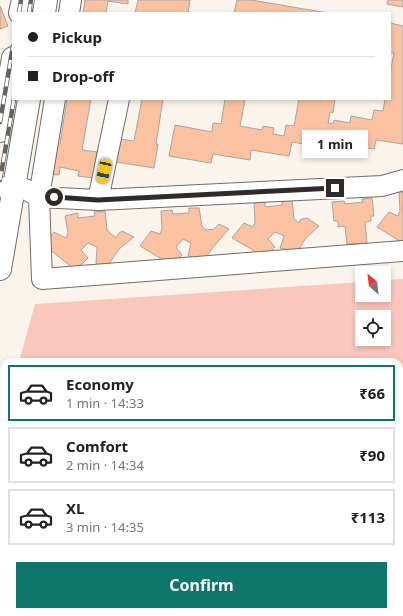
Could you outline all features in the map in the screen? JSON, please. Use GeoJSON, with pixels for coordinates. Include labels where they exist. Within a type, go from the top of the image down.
{"type":"FeatureCollection","features":[{"type":"Feature","properties":{"kind":"main road"},"geometry":{"type":"LineString","coordinates":[[20,12],[23,0]]}},
{"type":"Feature","properties":{"kind":"main road"},"geometry":{"type":"LineString","coordinates":[[44,12],[46,0]]}},
{"type":"Feature","properties":{"kind":"main road"},"geometry":{"type":"LineString","coordinates":[[1,123],[12,63]]}},
{"type":"Feature","properties":{"kind":"main road"},"geometry":{"type":"LineString","coordinates":[[0,269],[7,188],[29,100]]}},
{"type":"Feature","properties":{"kind":"street"},"geometry":{"type":"LineString","coordinates":[[69,12],[71,0]]}},
{"type":"Feature","properties":{"kind":"street"},"geometry":{"type":"LineString","coordinates":[[55,100],[38,196],[42,279],[403,251]]}},
{"type":"Feature","properties":{"kind":"street"},"geometry":{"type":"LineString","coordinates":[[98,200],[119,100]]}},
{"type":"Feature","properties":{"kind":"street"},"geometry":{"type":"LineString","coordinates":[[7,188],[25,189],[38,196],[98,200],[382,186],[403,180]]}},
{"type":"Feature","properties":{"kind":"shaded area"},"geometry":{"type":"Polygon","coordinates":[[[403,279],[403,358],[20,358],[35,304],[355,282],[355,302],[391,302],[391,280],[403,279]]]}},
{"type":"Feature","properties":{"kind":"building"},"geometry":{"type":"Polygon","coordinates":[[[85,0],[128,0],[128,4],[108,1],[106,12],[83,12],[85,0]]]}},
{"type":"Feature","properties":{"kind":"building"},"geometry":{"type":"Polygon","coordinates":[[[138,0],[190,0],[188,12],[135,12],[138,0]]]}},
{"type":"Feature","properties":{"kind":"building"},"geometry":{"type":"Polygon","coordinates":[[[237,0],[251,0],[322,12],[234,12],[237,0]]]}},
{"type":"Feature","properties":{"kind":"building"},"geometry":{"type":"Polygon","coordinates":[[[388,0],[403,0],[403,7],[387,4],[388,0]]]}},
{"type":"Feature","properties":{"kind":"building"},"geometry":{"type":"Polygon","coordinates":[[[0,6],[8,26],[0,29],[0,6]]]}},
{"type":"Feature","properties":{"kind":"building"},"geometry":{"type":"Polygon","coordinates":[[[391,23],[403,26],[403,144],[376,140],[374,149],[355,146],[354,152],[292,142],[289,156],[251,150],[250,160],[213,154],[211,163],[169,156],[175,125],[212,132],[213,123],[221,124],[225,100],[245,100],[240,126],[262,130],[263,126],[274,128],[273,134],[284,136],[286,125],[294,126],[299,100],[335,100],[333,113],[330,112],[328,123],[333,124],[334,120],[350,123],[351,116],[372,120],[374,110],[383,111],[385,100],[391,100],[391,68],[394,53],[391,53],[391,23]]]}},
{"type":"Feature","properties":{"kind":"building"},"geometry":{"type":"Polygon","coordinates":[[[67,100],[91,100],[82,150],[97,152],[93,178],[78,176],[79,171],[60,167],[59,175],[49,174],[54,143],[60,144],[67,100]]]}},
{"type":"Feature","properties":{"kind":"building"},"geometry":{"type":"Polygon","coordinates":[[[142,100],[163,100],[154,168],[110,161],[114,138],[134,141],[142,100]]]}},
{"type":"Feature","properties":{"kind":"building"},"geometry":{"type":"Polygon","coordinates":[[[399,192],[403,192],[403,243],[377,227],[389,212],[398,216],[400,211],[399,192]]]}},
{"type":"Feature","properties":{"kind":"building"},"geometry":{"type":"Polygon","coordinates":[[[372,198],[374,216],[371,216],[371,221],[365,222],[367,243],[347,244],[345,226],[338,227],[338,221],[334,221],[332,202],[344,201],[345,204],[363,202],[362,199],[372,198]]]}},
{"type":"Feature","properties":{"kind":"building"},"geometry":{"type":"Polygon","coordinates":[[[292,200],[294,219],[299,223],[301,219],[307,218],[319,226],[306,238],[297,252],[280,248],[284,236],[275,232],[268,239],[275,247],[269,253],[260,257],[253,250],[232,238],[244,223],[253,227],[255,222],[254,203],[265,202],[265,207],[282,205],[282,201],[292,200]]]}},
{"type":"Feature","properties":{"kind":"building"},"geometry":{"type":"Polygon","coordinates":[[[189,208],[199,208],[202,226],[206,230],[214,229],[219,224],[229,229],[204,260],[188,256],[191,243],[183,239],[176,247],[182,255],[176,261],[168,264],[140,246],[151,231],[160,234],[162,229],[161,211],[172,210],[173,214],[189,213],[189,208]]]}},
{"type":"Feature","properties":{"kind":"building"},"geometry":{"type":"Polygon","coordinates":[[[105,211],[107,230],[116,238],[122,231],[134,237],[119,249],[105,270],[96,263],[97,247],[88,243],[81,250],[88,258],[82,264],[73,268],[44,245],[54,232],[66,238],[68,233],[65,216],[78,213],[78,218],[95,216],[94,212],[105,211]]]}},
{"type":"Feature","properties":{"kind":"railway"},"geometry":{"type":"LineString","coordinates":[[19,12],[21,0]]}},
{"type":"Feature","properties":{"kind":"railway"},"geometry":{"type":"LineString","coordinates":[[29,12],[31,0]]}},
{"type":"Feature","properties":{"kind":"railway"},"geometry":{"type":"LineString","coordinates":[[0,122],[12,52]]}},
{"type":"Feature","properties":{"kind":"railway"},"geometry":{"type":"LineString","coordinates":[[0,180],[14,100]]}},
{"type":"Feature","properties":{"kind":"route"},"geometry":{"type":"LineString","coordinates":[[54,197],[98,200],[335,188]]}}]}
